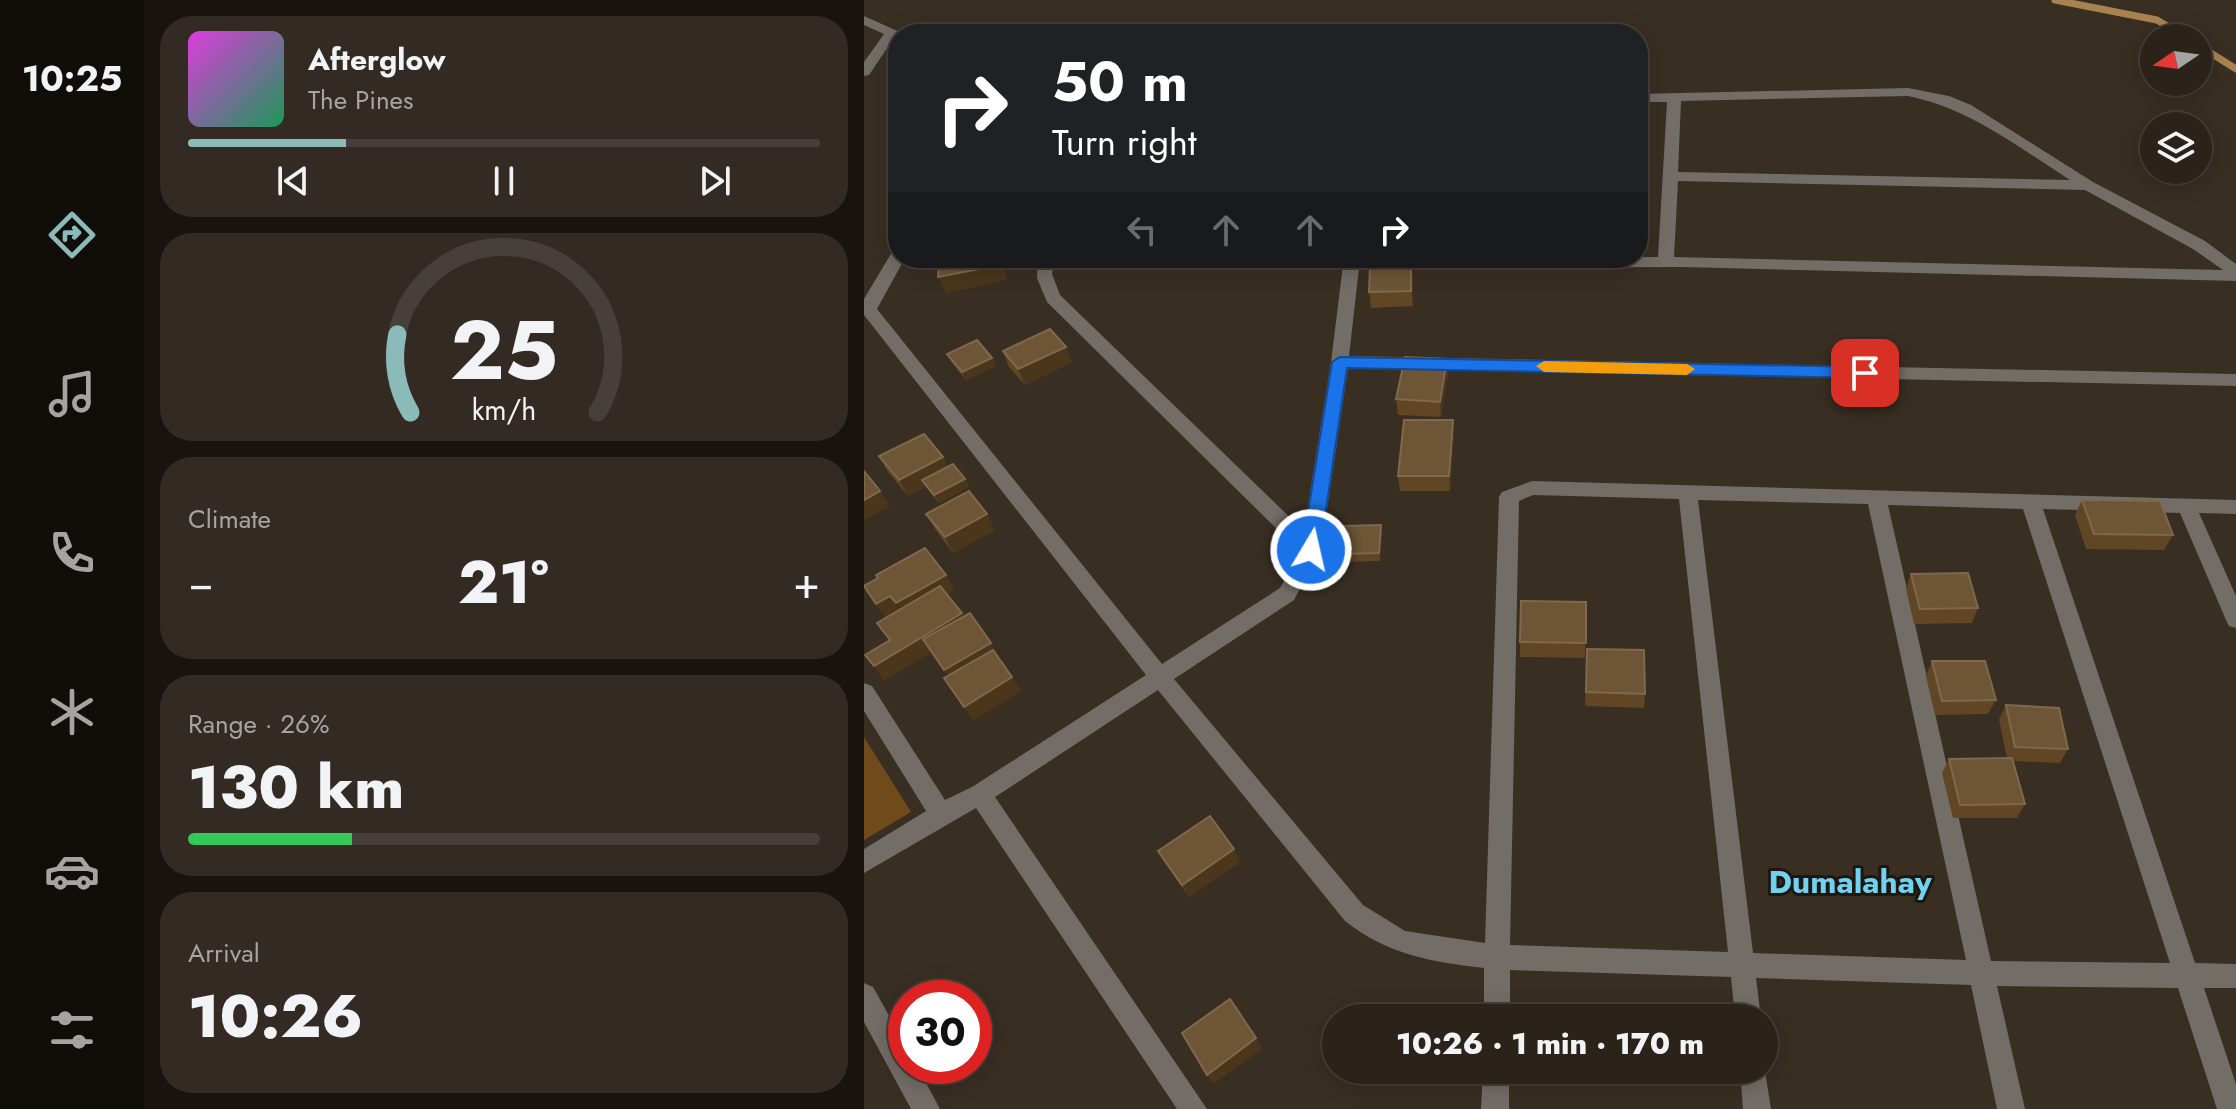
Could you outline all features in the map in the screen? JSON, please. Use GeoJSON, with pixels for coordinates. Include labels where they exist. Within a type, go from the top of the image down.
{"type":"FeatureCollection","features":[{"type":"Feature","properties":{"kind":"street"},"geometry":{"type":"LineString","coordinates":[[864,20],[888,31]]}},
{"type":"Feature","properties":{"kind":"street"},"geometry":{"type":"LineString","coordinates":[[864,72],[888,43]]}},
{"type":"Feature","properties":{"kind":"street"},"geometry":{"type":"LineString","coordinates":[[1648,98],[1908,92],[1944,99],[1966,108],[2088,185],[2199,245],[2236,274]]}},
{"type":"Feature","properties":{"kind":"street"},"geometry":{"type":"LineString","coordinates":[[1666,261],[1674,97]]}},
{"type":"Feature","properties":{"kind":"street"},"geometry":{"type":"LineString","coordinates":[[1672,176],[2088,185]]}},
{"type":"Feature","properties":{"kind":"street"},"geometry":{"type":"LineString","coordinates":[[1648,261],[2236,274]]}},
{"type":"Feature","properties":{"kind":"street"},"geometry":{"type":"LineString","coordinates":[[890,268],[866,306],[1160,677],[1354,913],[1375,933],[1405,946],[1497,957],[1979,973],[2236,976]]}},
{"type":"Feature","properties":{"kind":"street"},"geometry":{"type":"LineString","coordinates":[[1043,268],[1053,298],[1311,550]]}},
{"type":"Feature","properties":{"kind":"street"},"geometry":{"type":"LineString","coordinates":[[864,862],[941,814],[980,794],[1287,594],[1311,550],[1340,362],[1346,268]]}},
{"type":"Feature","properties":{"kind":"street"},"geometry":{"type":"LineString","coordinates":[[1340,362],[2236,380]]}},
{"type":"Feature","properties":{"kind":"street"},"geometry":{"type":"LineString","coordinates":[[1497,1004],[1509,497],[1532,488],[2236,507]]}},
{"type":"Feature","properties":{"kind":"street"},"geometry":{"type":"LineString","coordinates":[[1688,493],[1747,1004]]}},
{"type":"Feature","properties":{"kind":"street"},"geometry":{"type":"LineString","coordinates":[[1877,499],[2011,1109]]}},
{"type":"Feature","properties":{"kind":"street"},"geometry":{"type":"LineString","coordinates":[[2031,503],[2231,1109]]}},
{"type":"Feature","properties":{"kind":"street"},"geometry":{"type":"LineString","coordinates":[[2187,507],[2236,620]]}},
{"type":"Feature","properties":{"kind":"street"},"geometry":{"type":"LineString","coordinates":[[864,692],[941,814]]}},
{"type":"Feature","properties":{"kind":"street"},"geometry":{"type":"LineString","coordinates":[[980,794],[1193,1109]]}},
{"type":"Feature","properties":{"kind":"street"},"geometry":{"type":"LineString","coordinates":[[864,996],[926,1109]]}},
{"type":"Feature","properties":{"kind":"street"},"geometry":{"type":"LineString","coordinates":[[1495,1109],[1496,1084]]}},
{"type":"Feature","properties":{"kind":"street"},"geometry":{"type":"LineString","coordinates":[[1754,1084],[1757,1109]]}},
{"type":"Feature","properties":{"kind":"shaded area"},"geometry":{"type":"Polygon","coordinates":[[[864,737],[911,812],[864,840],[864,737]]]}},
{"type":"Feature","properties":{"kind":"building"},"geometry":{"type":"Polygon","coordinates":[[[938,268],[984,268],[938,277],[938,268]]]}},
{"type":"Feature","properties":{"kind":"building"},"geometry":{"type":"Polygon","coordinates":[[[1370,268],[1411,268],[1411,291],[1369,292],[1370,268]]]}},
{"type":"Feature","properties":{"kind":"building"},"geometry":{"type":"Polygon","coordinates":[[[1050,329],[1066,347],[1018,369],[1003,351],[1050,329]]]}},
{"type":"Feature","properties":{"kind":"building"},"geometry":{"type":"Polygon","coordinates":[[[977,340],[992,358],[962,372],[947,354],[977,340]]]}},
{"type":"Feature","properties":{"kind":"building"},"geometry":{"type":"Polygon","coordinates":[[[1405,357],[1447,359],[1440,402],[1396,399],[1405,357]]]}},
{"type":"Feature","properties":{"kind":"building"},"geometry":{"type":"Polygon","coordinates":[[[1404,420],[1453,420],[1449,476],[1398,476],[1404,420]]]}},
{"type":"Feature","properties":{"kind":"building"},"geometry":{"type":"Polygon","coordinates":[[[924,434],[943,457],[899,480],[879,456],[924,434]]]}},
{"type":"Feature","properties":{"kind":"building"},"geometry":{"type":"Polygon","coordinates":[[[953,464],[965,479],[934,495],[922,480],[953,464]]]}},
{"type":"Feature","properties":{"kind":"building"},"geometry":{"type":"Polygon","coordinates":[[[864,471],[880,491],[864,500],[864,471]]]}},
{"type":"Feature","properties":{"kind":"building"},"geometry":{"type":"Polygon","coordinates":[[[969,491],[987,514],[945,537],[926,514],[969,491]]]}},
{"type":"Feature","properties":{"kind":"building"},"geometry":{"type":"Polygon","coordinates":[[[2082,500],[2160,501],[2173,535],[2094,534],[2082,500]]]}},
{"type":"Feature","properties":{"kind":"building"},"geometry":{"type":"Polygon","coordinates":[[[1381,525],[1379,553],[1342,554],[1344,526],[1381,525]]]}},
{"type":"Feature","properties":{"kind":"building"},"geometry":{"type":"Polygon","coordinates":[[[925,548],[946,575],[896,603],[890,596],[876,604],[864,586],[878,578],[876,575],[925,548]]]}},
{"type":"Feature","properties":{"kind":"building"},"geometry":{"type":"Polygon","coordinates":[[[1968,573],[1978,608],[1920,609],[1911,574],[1968,573]]]}},
{"type":"Feature","properties":{"kind":"building"},"geometry":{"type":"Polygon","coordinates":[[[940,586],[962,613],[874,666],[865,655],[890,640],[877,623],[940,586]]]}},
{"type":"Feature","properties":{"kind":"building"},"geometry":{"type":"Polygon","coordinates":[[[1521,601],[1586,602],[1586,643],[1520,642],[1521,601]]]}},
{"type":"Feature","properties":{"kind":"building"},"geometry":{"type":"Polygon","coordinates":[[[970,613],[991,643],[944,670],[923,639],[970,613]]]}},
{"type":"Feature","properties":{"kind":"building"},"geometry":{"type":"Polygon","coordinates":[[[1587,649],[1644,650],[1645,694],[1586,692],[1587,649]]]}},
{"type":"Feature","properties":{"kind":"building"},"geometry":{"type":"Polygon","coordinates":[[[993,650],[1012,677],[964,707],[944,678],[993,650]]]}},
{"type":"Feature","properties":{"kind":"building"},"geometry":{"type":"Polygon","coordinates":[[[1932,661],[1985,661],[1996,700],[1942,701],[1932,661]]]}},
{"type":"Feature","properties":{"kind":"building"},"geometry":{"type":"Polygon","coordinates":[[[2006,705],[2059,708],[2068,749],[2015,747],[2006,705]]]}},
{"type":"Feature","properties":{"kind":"building"},"geometry":{"type":"Polygon","coordinates":[[[2012,758],[2025,804],[1960,805],[1949,759],[2012,758]]]}},
{"type":"Feature","properties":{"kind":"building"},"geometry":{"type":"Polygon","coordinates":[[[1210,816],[1234,849],[1182,885],[1158,851],[1210,816]]]}},
{"type":"Feature","properties":{"kind":"building"},"geometry":{"type":"Polygon","coordinates":[[[1230,999],[1256,1038],[1207,1075],[1182,1033],[1230,999]]]}},
{"type":"Feature","properties":{"kind":"waterway"},"geometry":{"type":"LineString","coordinates":[[2055,0],[2157,20],[2164,24]]}},
{"type":"Feature","properties":{"kind":"waterway"},"geometry":{"type":"LineString","coordinates":[[2212,54],[2236,69]]}},
{"type":"Feature","properties":{"kind":"slow traffic"},"geometry":{"type":"LineString","coordinates":[[1544,366],[1687,369]]}},
{"type":"Feature","properties":{"kind":"district","name":"Dumalahay"},"geometry":{"type":"Point","coordinates":[1850,882]}},
{"type":"Feature","properties":{"kind":"route"},"geometry":{"type":"LineString","coordinates":[[1311,550],[1340,362],[1865,373]]}}]}
